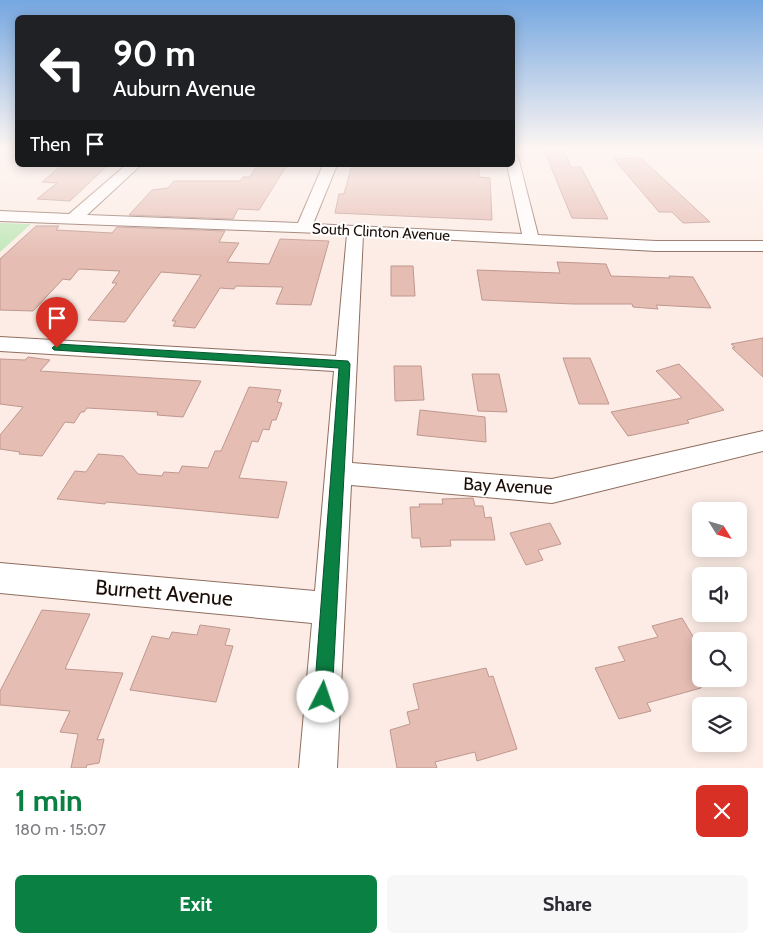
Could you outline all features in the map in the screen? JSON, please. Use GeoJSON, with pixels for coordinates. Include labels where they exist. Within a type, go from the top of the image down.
{"type":"FeatureCollection","features":[{"type":"Feature","properties":{"kind":"street"},"geometry":{"type":"LineString","coordinates":[[74,219],[111,186]]}},
{"type":"Feature","properties":{"kind":"street"},"geometry":{"type":"LineString","coordinates":[[303,229],[321,186]]}},
{"type":"Feature","properties":{"kind":"street"},"geometry":{"type":"LineString","coordinates":[[519,186],[531,240]]}},
{"type":"Feature","properties":{"kind":"street","name":"South Clinton Avenue"},"geometry":{"type":"LineString","coordinates":[[0,216],[355,230],[656,246],[763,246]]}},
{"type":"Feature","properties":{"kind":"street"},"geometry":{"type":"LineString","coordinates":[[318,768],[344,364],[355,230]]}},
{"type":"Feature","properties":{"kind":"street"},"geometry":{"type":"LineString","coordinates":[[0,344],[344,364]]}},
{"type":"Feature","properties":{"kind":"street","name":"Bay Avenue"},"geometry":{"type":"LineString","coordinates":[[338,473],[552,491],[763,440]]}},
{"type":"Feature","properties":{"kind":"street","name":"Burnett Avenue"},"geometry":{"type":"LineString","coordinates":[[0,578],[328,608]]}},
{"type":"Feature","properties":{"kind":"green space"},"geometry":{"type":"Polygon","coordinates":[[[0,223],[31,224],[0,252],[0,223]]]}},
{"type":"Feature","properties":{"kind":"building"},"geometry":{"type":"Polygon","coordinates":[[[53,186],[86,186],[70,201],[37,199],[53,186]]]}},
{"type":"Feature","properties":{"kind":"building"},"geometry":{"type":"Polygon","coordinates":[[[170,186],[274,186],[259,210],[238,209],[233,219],[129,215],[152,190],[168,188],[170,186]]]}},
{"type":"Feature","properties":{"kind":"building"},"geometry":{"type":"Polygon","coordinates":[[[346,186],[490,186],[492,220],[335,213],[339,194],[344,194],[346,186]]]}},
{"type":"Feature","properties":{"kind":"building"},"geometry":{"type":"Polygon","coordinates":[[[559,186],[591,186],[608,219],[572,218],[559,186]]]}},
{"type":"Feature","properties":{"kind":"building"},"geometry":{"type":"Polygon","coordinates":[[[637,186],[671,186],[710,222],[683,223],[672,212],[659,212],[637,186]]]}},
{"type":"Feature","properties":{"kind":"building"},"geometry":{"type":"Polygon","coordinates":[[[36,226],[59,226],[56,230],[112,233],[117,227],[225,231],[219,242],[239,243],[227,262],[269,264],[280,239],[329,241],[311,305],[276,304],[283,287],[236,286],[234,289],[220,288],[195,328],[173,326],[176,321],[172,321],[201,275],[161,272],[125,322],[88,320],[117,283],[112,283],[120,271],[79,269],[70,280],[63,279],[33,311],[0,310],[0,259],[36,226]]]}},
{"type":"Feature","properties":{"kind":"building"},"geometry":{"type":"Polygon","coordinates":[[[557,262],[606,264],[611,276],[693,277],[711,308],[656,305],[658,309],[633,307],[632,304],[573,304],[482,300],[477,270],[560,273],[557,262]]]}},
{"type":"Feature","properties":{"kind":"building"},"geometry":{"type":"Polygon","coordinates":[[[391,266],[413,266],[415,296],[391,296],[391,266]]]}},
{"type":"Feature","properties":{"kind":"building"},"geometry":{"type":"Polygon","coordinates":[[[763,338],[763,377],[732,348],[735,347],[731,344],[763,338]]]}},
{"type":"Feature","properties":{"kind":"building"},"geometry":{"type":"Polygon","coordinates":[[[28,357],[50,360],[40,371],[201,381],[183,417],[157,415],[158,412],[87,408],[84,412],[81,412],[74,423],[65,422],[42,456],[19,454],[20,452],[0,449],[0,435],[23,407],[0,404],[0,359],[25,360],[28,357]]]}},
{"type":"Feature","properties":{"kind":"building"},"geometry":{"type":"Polygon","coordinates":[[[563,358],[590,358],[609,404],[579,404],[563,358]]]}},
{"type":"Feature","properties":{"kind":"building"},"geometry":{"type":"Polygon","coordinates":[[[679,364],[724,410],[687,420],[689,423],[628,436],[611,412],[682,398],[656,371],[679,364]]]}},
{"type":"Feature","properties":{"kind":"building"},"geometry":{"type":"Polygon","coordinates":[[[394,366],[421,366],[424,400],[395,401],[394,366]]]}},
{"type":"Feature","properties":{"kind":"building"},"geometry":{"type":"Polygon","coordinates":[[[472,374],[499,374],[507,412],[478,411],[472,374]]]}},
{"type":"Feature","properties":{"kind":"building"},"geometry":{"type":"Polygon","coordinates":[[[249,387],[281,390],[277,402],[282,403],[276,420],[272,420],[269,430],[263,429],[258,442],[252,441],[239,478],[287,482],[278,518],[57,499],[75,471],[86,472],[98,454],[123,456],[138,474],[162,476],[164,472],[179,473],[182,466],[208,468],[215,451],[221,451],[249,387]]]}},
{"type":"Feature","properties":{"kind":"building"},"geometry":{"type":"Polygon","coordinates":[[[420,410],[485,417],[486,442],[417,435],[420,410]]]}},
{"type":"Feature","properties":{"kind":"building"},"geometry":{"type":"Polygon","coordinates":[[[473,498],[475,506],[483,506],[485,518],[491,517],[495,540],[450,540],[451,546],[421,547],[420,538],[412,538],[410,507],[420,507],[419,504],[443,504],[442,499],[473,498]]]}},
{"type":"Feature","properties":{"kind":"building"},"geometry":{"type":"Polygon","coordinates":[[[550,523],[561,544],[538,550],[543,560],[526,565],[510,533],[550,523]]]}},
{"type":"Feature","properties":{"kind":"building"},"geometry":{"type":"Polygon","coordinates":[[[42,610],[90,614],[65,669],[123,673],[97,740],[104,739],[99,763],[87,765],[86,768],[71,768],[78,734],[60,732],[70,711],[0,705],[0,691],[42,610]]]}},
{"type":"Feature","properties":{"kind":"building"},"geometry":{"type":"Polygon","coordinates":[[[682,618],[692,635],[692,687],[701,688],[647,703],[651,711],[619,719],[595,668],[625,661],[618,647],[658,637],[652,626],[682,618]]]}},
{"type":"Feature","properties":{"kind":"building"},"geometry":{"type":"Polygon","coordinates":[[[200,625],[230,629],[225,645],[233,646],[216,702],[130,690],[152,636],[169,639],[172,632],[197,635],[200,625]]]}},
{"type":"Feature","properties":{"kind":"building"},"geometry":{"type":"Polygon","coordinates":[[[486,668],[489,677],[493,676],[517,749],[477,761],[475,752],[435,762],[437,768],[397,768],[390,730],[410,724],[407,712],[419,709],[413,684],[486,668]]]}},
{"type":"Feature","properties":{"kind":"route"},"geometry":{"type":"LineString","coordinates":[[57,348],[344,364],[323,697]]}}]}
